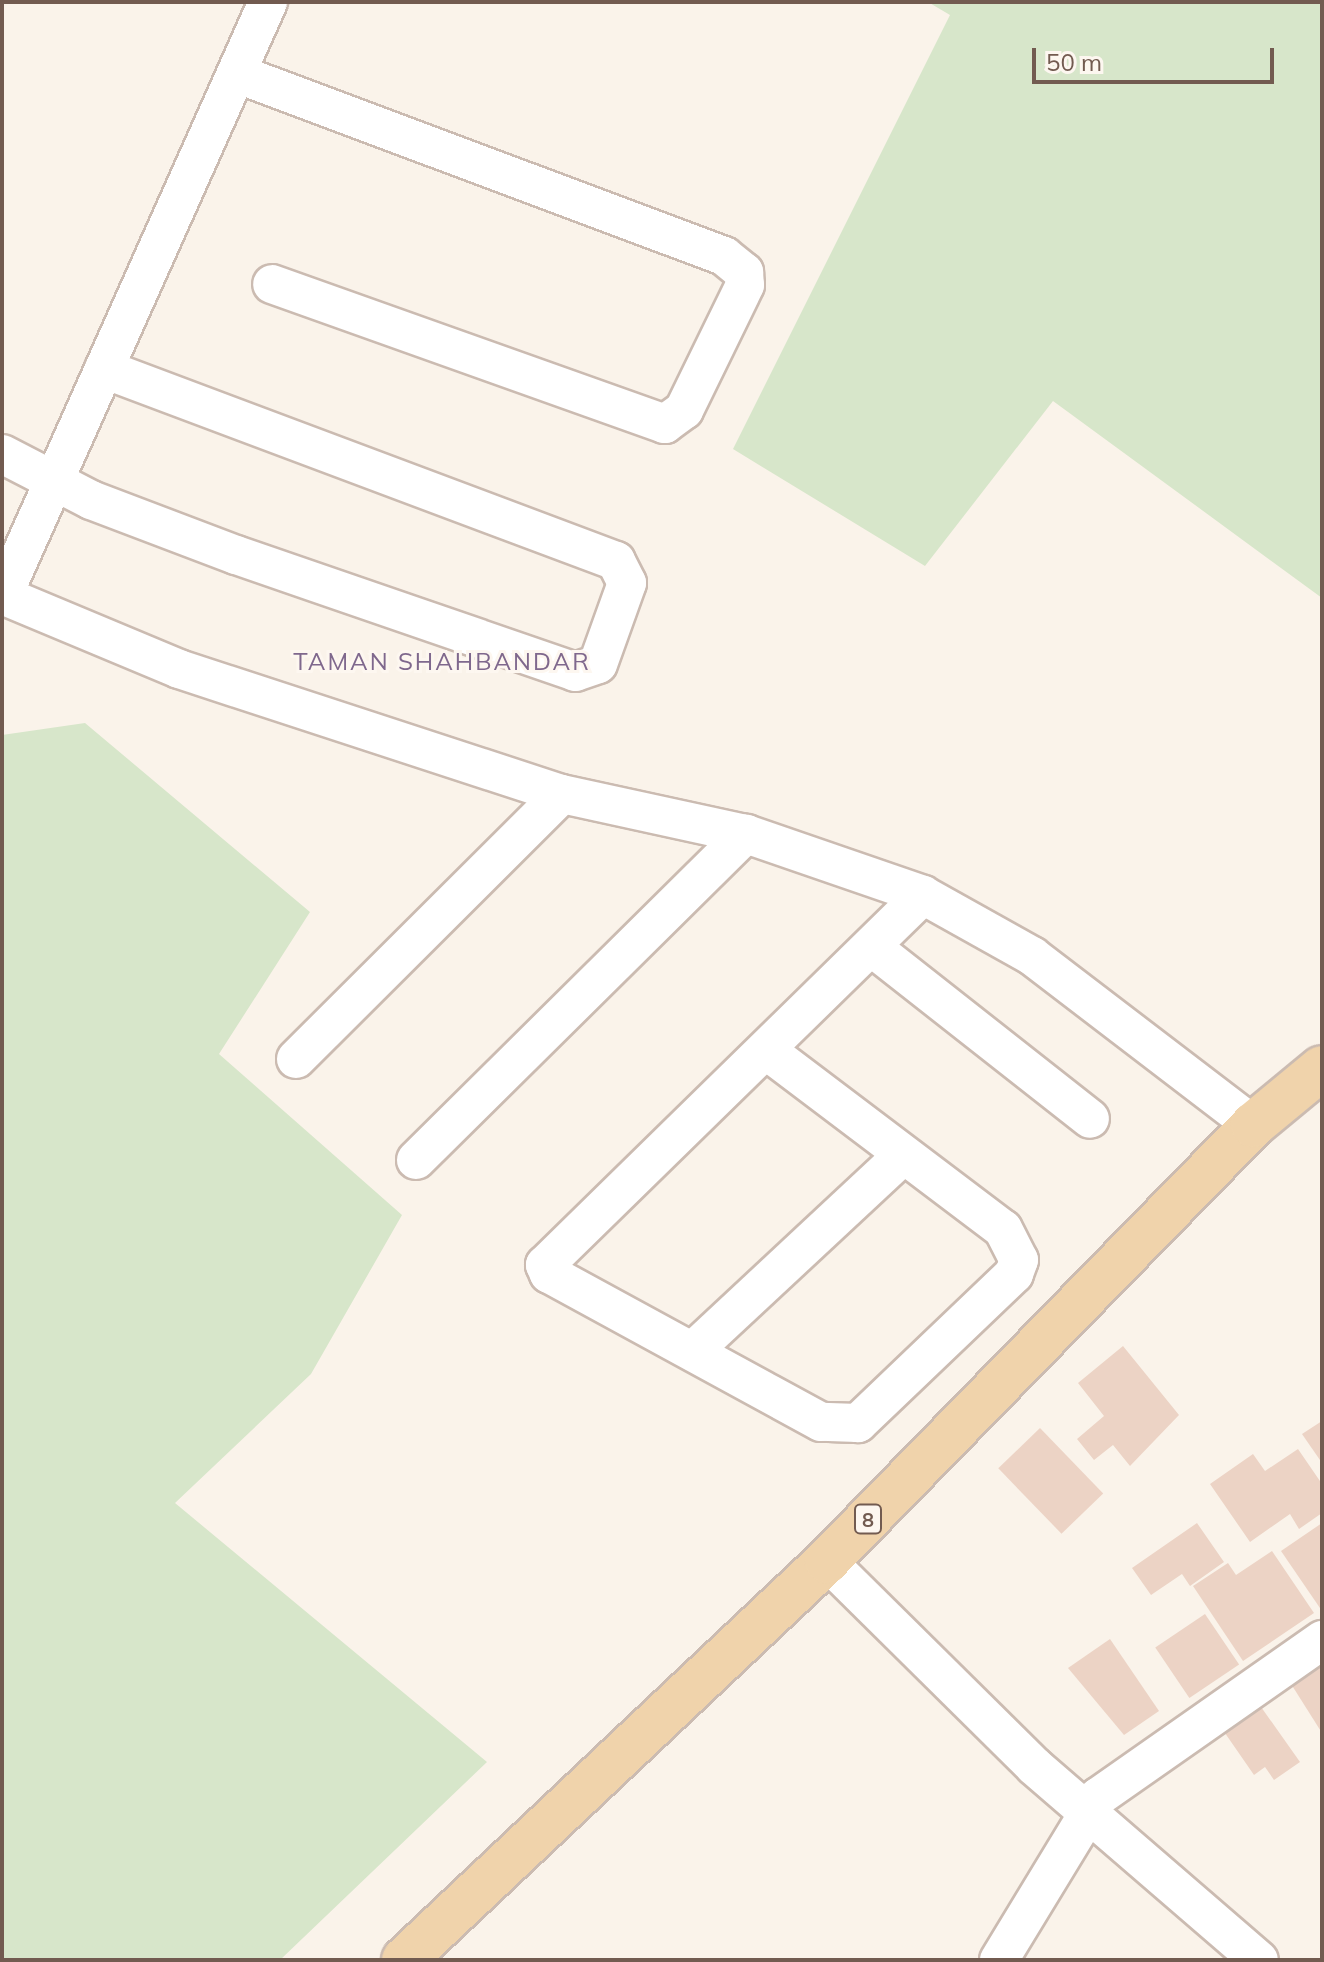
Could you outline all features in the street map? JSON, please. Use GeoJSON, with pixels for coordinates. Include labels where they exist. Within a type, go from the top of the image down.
{"type":"FeatureCollection","features":[{"type":"Feature","properties":{"kind":"main road","name":"8"},"geometry":{"type":"LineString","coordinates":[[404,1960],[827,1561],[1253,1125],[1322,1068]]}},
{"type":"Feature","properties":{"kind":"street"},"geometry":{"type":"LineString","coordinates":[[268,2],[2,595],[179,669],[562,794],[746,834],[923,895],[1032,956],[1253,1125]]}},
{"type":"Feature","properties":{"kind":"street"},"geometry":{"type":"LineString","coordinates":[[238,74],[724,256],[744,272],[745,285],[684,410],[665,424],[272,284]]}},
{"type":"Feature","properties":{"kind":"street"},"geometry":{"type":"LineString","coordinates":[[2,454],[53,482],[236,555],[586,674],[598,664],[627,583],[616,561],[104,369]]}},
{"type":"Feature","properties":{"kind":"street"},"geometry":{"type":"LineString","coordinates":[[296,1059],[562,794]]}},
{"type":"Feature","properties":{"kind":"street"},"geometry":{"type":"LineString","coordinates":[[416,1160],[746,834]]}},
{"type":"Feature","properties":{"kind":"street"},"geometry":{"type":"LineString","coordinates":[[766,1050],[902,1156],[1003,1229],[1019,1260],[1014,1274],[873,1414],[842,1426],[821,1422],[545,1265],[766,1050],[873,948],[923,895]]}},
{"type":"Feature","properties":{"kind":"street"},"geometry":{"type":"LineString","coordinates":[[873,948],[1090,1119]]}},
{"type":"Feature","properties":{"kind":"street"},"geometry":{"type":"LineString","coordinates":[[693,1351],[902,1156]]}},
{"type":"Feature","properties":{"kind":"street"},"geometry":{"type":"LineString","coordinates":[[827,1561],[1085,1811],[1259,1960]]}},
{"type":"Feature","properties":{"kind":"street"},"geometry":{"type":"LineString","coordinates":[[999,1960],[1085,1811],[1147,1756],[1322,1640]]}},
{"type":"Feature","properties":{"kind":"green space"},"geometry":{"type":"Polygon","coordinates":[[[928,2],[1322,2],[1322,598],[1053,401],[925,566],[733,449],[950,15],[928,2]]]}},
{"type":"Feature","properties":{"kind":"green space"},"geometry":{"type":"Polygon","coordinates":[[[85,723],[310,912],[219,1054],[402,1215],[311,1374],[175,1503],[487,1762],[280,1960],[2,1960],[2,735],[85,723]]]}},
{"type":"Feature","properties":{"kind":"building"},"geometry":{"type":"Polygon","coordinates":[[[1123,1346],[1179,1415],[1130,1466],[1113,1445],[1094,1460],[1077,1439],[1104,1416],[1078,1383],[1123,1346]]]}},
{"type":"Feature","properties":{"kind":"building"},"geometry":{"type":"Polygon","coordinates":[[[1322,1421],[1322,1463],[1302,1434],[1322,1421]]]}},
{"type":"Feature","properties":{"kind":"building"},"geometry":{"type":"Polygon","coordinates":[[[1040,1428],[1103,1493],[1061,1534],[998,1468],[1040,1428]]]}},
{"type":"Feature","properties":{"kind":"building"},"geometry":{"type":"Polygon","coordinates":[[[1298,1449],[1322,1484],[1322,1513],[1299,1529],[1290,1514],[1250,1542],[1210,1484],[1253,1454],[1265,1471],[1298,1449]]]}},
{"type":"Feature","properties":{"kind":"building"},"geometry":{"type":"Polygon","coordinates":[[[1197,1523],[1224,1562],[1190,1586],[1182,1574],[1151,1595],[1132,1568],[1197,1523]]]}},
{"type":"Feature","properties":{"kind":"building"},"geometry":{"type":"Polygon","coordinates":[[[1322,1523],[1322,1611],[1281,1551],[1322,1523]]]}},
{"type":"Feature","properties":{"kind":"building"},"geometry":{"type":"Polygon","coordinates":[[[1272,1551],[1314,1613],[1243,1661],[1193,1586],[1228,1563],[1236,1575],[1272,1551]]]}},
{"type":"Feature","properties":{"kind":"building"},"geometry":{"type":"Polygon","coordinates":[[[1205,1614],[1239,1665],[1189,1698],[1155,1648],[1205,1614]]]}},
{"type":"Feature","properties":{"kind":"building"},"geometry":{"type":"Polygon","coordinates":[[[1110,1639],[1159,1711],[1124,1735],[1068,1668],[1110,1639]]]}},
{"type":"Feature","properties":{"kind":"building"},"geometry":{"type":"Polygon","coordinates":[[[1322,1653],[1322,1733],[1286,1676],[1322,1653]]]}},
{"type":"Feature","properties":{"kind":"building"},"geometry":{"type":"Polygon","coordinates":[[[1254,1697],[1300,1762],[1274,1780],[1265,1767],[1254,1775],[1218,1723],[1254,1697]]]}},
{"type":"Feature","properties":{"kind":"district","name":"TAMAN SHAHBANDAR"},"geometry":{"type":"Point","coordinates":[442,662]}}]}
